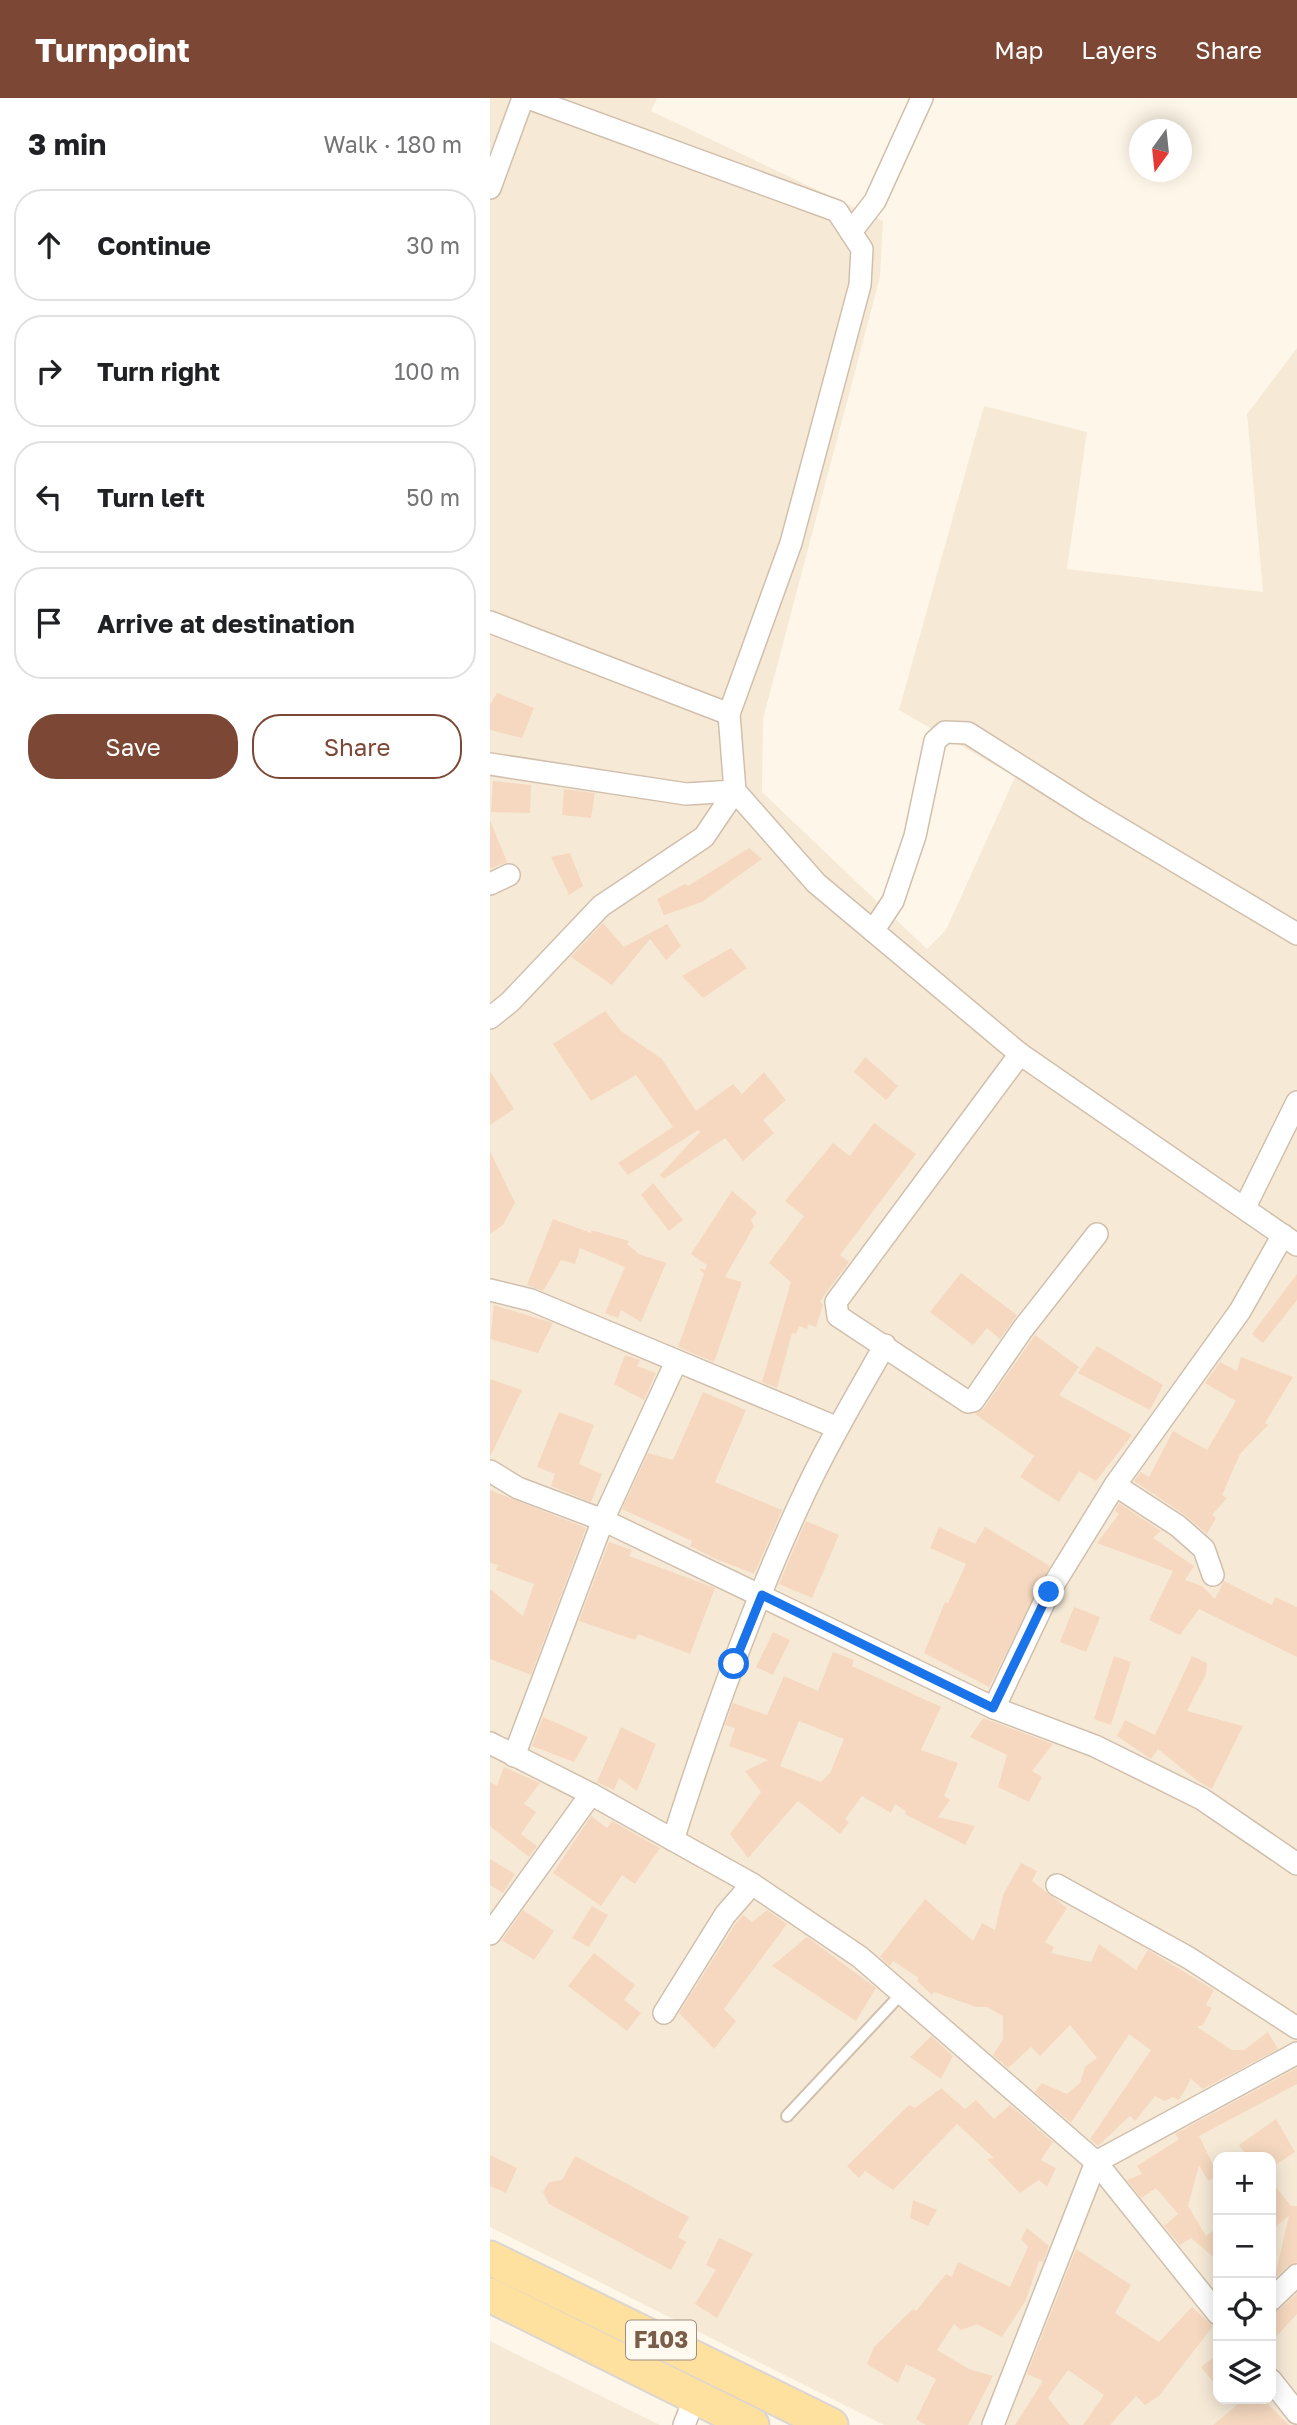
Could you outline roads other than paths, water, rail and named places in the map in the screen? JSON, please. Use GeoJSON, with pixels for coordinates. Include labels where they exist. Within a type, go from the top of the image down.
{"type":"FeatureCollection","features":[{"type":"Feature","properties":{"kind":"main road","name":"F103"},"geometry":{"type":"LineString","coordinates":[[490,2259],[831,2425]]}},
{"type":"Feature","properties":{"kind":"main road","name":"F103"},"geometry":{"type":"LineString","coordinates":[[490,2295],[690,2411],[752,2425]]}},
{"type":"Feature","properties":{"kind":"street"},"geometry":{"type":"LineString","coordinates":[[490,188],[526,98],[837,211],[862,248],[860,285],[791,543],[729,713],[735,791],[816,883],[1020,1054],[1290,1240],[1115,1485],[1049,1592],[993,1708]]}},
{"type":"Feature","properties":{"kind":"street"},"geometry":{"type":"LineString","coordinates":[[851,232],[875,201],[922,98]]}},
{"type":"Feature","properties":{"kind":"street"},"geometry":{"type":"LineString","coordinates":[[490,622],[729,713]]}},
{"type":"Feature","properties":{"kind":"street"},"geometry":{"type":"LineString","coordinates":[[873,931],[893,901],[915,836],[935,741],[945,732],[968,733],[1091,811],[1297,934]]}},
{"type":"Feature","properties":{"kind":"street"},"geometry":{"type":"LineString","coordinates":[[490,764],[686,794],[735,791]]}},
{"type":"Feature","properties":{"kind":"street"},"geometry":{"type":"LineString","coordinates":[[490,1018],[510,1002],[601,906],[704,838],[735,791]]}},
{"type":"Feature","properties":{"kind":"street"},"geometry":{"type":"LineString","coordinates":[[1020,1054],[836,1302],[838,1316],[885,1345],[962,1401],[973,1401],[1022,1330],[1097,1234]]}},
{"type":"Feature","properties":{"kind":"street"},"geometry":{"type":"LineString","coordinates":[[1245,1207],[1297,1102]]}},
{"type":"Feature","properties":{"kind":"street"},"geometry":{"type":"LineString","coordinates":[[490,1290],[531,1300],[838,1428]]}},
{"type":"Feature","properties":{"kind":"street"},"geometry":{"type":"LineString","coordinates":[[674,1840],[696,1767],[799,1506],[838,1428],[885,1345]]}},
{"type":"Feature","properties":{"kind":"street"},"geometry":{"type":"LineString","coordinates":[[514,1756],[603,1520],[676,1362]]}},
{"type":"Feature","properties":{"kind":"street"},"geometry":{"type":"LineString","coordinates":[[490,1471],[518,1488],[603,1520],[993,1708],[1095,1746],[1202,1799],[1297,1864]]}},
{"type":"Feature","properties":{"kind":"street"},"geometry":{"type":"LineString","coordinates":[[1115,1485],[1178,1526],[1204,1549],[1213,1575]]}},
{"type":"Feature","properties":{"kind":"street"},"geometry":{"type":"LineString","coordinates":[[490,1743],[591,1794],[752,1884],[860,1956],[1096,2162],[1213,2308]]}},
{"type":"Feature","properties":{"kind":"street"},"geometry":{"type":"LineString","coordinates":[[490,1934],[591,1794]]}},
{"type":"Feature","properties":{"kind":"street"},"geometry":{"type":"LineString","coordinates":[[664,2013],[725,1914],[752,1884]]}},
{"type":"Feature","properties":{"kind":"street"},"geometry":{"type":"LineString","coordinates":[[1058,1885],[1189,1958],[1297,2028]]}},
{"type":"Feature","properties":{"kind":"street"},"geometry":{"type":"LineString","coordinates":[[993,2425],[1096,2162],[1297,2053]]}},
{"type":"Feature","properties":{"kind":"street"},"geometry":{"type":"LineString","coordinates":[[1276,2295],[1297,2275]]}},
{"type":"Feature","properties":{"kind":"street"},"geometry":{"type":"LineString","coordinates":[[1276,2386],[1297,2413]]}},
{"type":"Feature","properties":{"kind":"lane"},"geometry":{"type":"LineString","coordinates":[[788,2116],[903,1992]]}}]}
